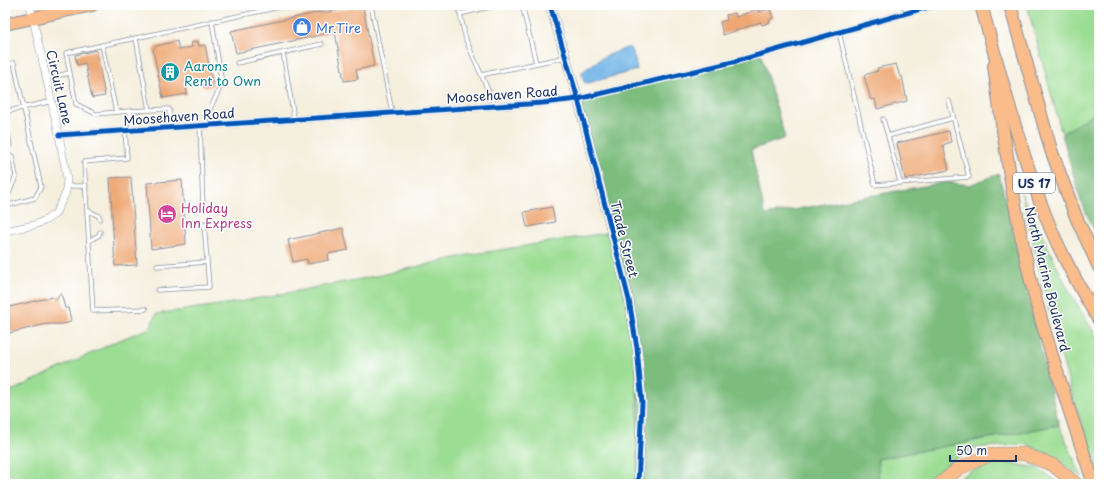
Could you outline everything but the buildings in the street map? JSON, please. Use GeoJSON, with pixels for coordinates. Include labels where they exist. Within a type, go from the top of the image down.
{"type":"FeatureCollection","features":[{"type":"Feature","properties":{"kind":"highway"},"geometry":{"type":"LineString","coordinates":[[940,484],[958,469],[991,454],[1024,454],[1053,465],[1076,484]]}},
{"type":"Feature","properties":{"kind":"main road"},"geometry":{"type":"LineString","coordinates":[[5,24],[92,5]]}},
{"type":"Feature","properties":{"kind":"main road","name":"North Marine Boulevard"},"geometry":{"type":"LineString","coordinates":[[981,5],[990,37],[1008,170],[1026,259],[1037,305],[1094,484]]}},
{"type":"Feature","properties":{"kind":"main road","name":"US 17"},"geometry":{"type":"LineString","coordinates":[[1010,5],[1051,150],[1076,217],[1099,267]]}},
{"type":"Feature","properties":{"kind":"main road","name":"US 17"},"geometry":{"type":"LineString","coordinates":[[990,37],[1023,152],[1046,218],[1075,279],[1099,320]]}},
{"type":"Feature","properties":{"kind":"street","name":"Circuit Lane"},"geometry":{"type":"LineString","coordinates":[[5,231],[34,225],[56,214],[66,193],[67,178],[59,135],[30,5]]}},
{"type":"Feature","properties":{"kind":"street","name":"Trade Street"},"geometry":{"type":"LineString","coordinates":[[550,5],[578,99],[629,300],[638,348],[642,403],[638,484]]}},
{"type":"Feature","properties":{"kind":"street","name":"Moosehaven Road"},"geometry":{"type":"LineString","coordinates":[[59,135],[578,99],[737,61],[934,5]]}},
{"type":"Feature","properties":{"kind":"lane"},"geometry":{"type":"LineString","coordinates":[[170,127],[169,109],[96,114],[76,104],[66,53],[289,5]]}},
{"type":"Feature","properties":{"kind":"lane"},"geometry":{"type":"LineString","coordinates":[[371,5],[392,112]]}},
{"type":"Feature","properties":{"kind":"lane"},"geometry":{"type":"LineString","coordinates":[[458,5],[466,40],[494,106]]}},
{"type":"Feature","properties":{"kind":"lane"},"geometry":{"type":"LineString","coordinates":[[460,14],[497,5]]}},
{"type":"Feature","properties":{"kind":"lane"},"geometry":{"type":"LineString","coordinates":[[522,5],[536,63]]}},
{"type":"Feature","properties":{"kind":"lane"},"geometry":{"type":"LineString","coordinates":[[904,5],[906,13]]}},
{"type":"Feature","properties":{"kind":"lane"},"geometry":{"type":"LineString","coordinates":[[211,124],[210,111],[222,84],[212,21]]}},
{"type":"Feature","properties":{"kind":"lane"},"geometry":{"type":"LineString","coordinates":[[839,32],[875,185],[969,177],[949,101]]}},
{"type":"Feature","properties":{"kind":"lane"},"geometry":{"type":"LineString","coordinates":[[136,38],[149,110]]}},
{"type":"Feature","properties":{"kind":"lane"},"geometry":{"type":"LineString","coordinates":[[237,63],[322,44]]}},
{"type":"Feature","properties":{"kind":"lane"},"geometry":{"type":"LineString","coordinates":[[102,45],[116,112]]}},
{"type":"Feature","properties":{"kind":"lane"},"geometry":{"type":"LineString","coordinates":[[283,52],[294,119]]}},
{"type":"Feature","properties":{"kind":"lane"},"geometry":{"type":"LineString","coordinates":[[481,75],[566,57]]}},
{"type":"Feature","properties":{"kind":"lane"},"geometry":{"type":"LineString","coordinates":[[5,65],[14,63],[41,187],[35,198],[5,206]]}},
{"type":"Feature","properties":{"kind":"lane"},"geometry":{"type":"LineString","coordinates":[[46,78],[70,73]]}},
{"type":"Feature","properties":{"kind":"lane"},"geometry":{"type":"LineString","coordinates":[[5,112],[52,101]]}},
{"type":"Feature","properties":{"kind":"lane"},"geometry":{"type":"LineString","coordinates":[[130,111],[127,158],[84,162],[93,311],[146,308]]}},
{"type":"Feature","properties":{"kind":"lane"},"geometry":{"type":"LineString","coordinates":[[888,136],[953,118]]}},
{"type":"Feature","properties":{"kind":"lane"},"geometry":{"type":"LineString","coordinates":[[883,119],[900,182]]}},
{"type":"Feature","properties":{"kind":"lane"},"geometry":{"type":"LineString","coordinates":[[5,120],[10,145]]}},
{"type":"Feature","properties":{"kind":"lane"},"geometry":{"type":"LineString","coordinates":[[200,125],[203,207]]}},
{"type":"Feature","properties":{"kind":"lane"},"geometry":{"type":"LineString","coordinates":[[5,194],[10,193],[16,176],[12,156]]}},
{"type":"Feature","properties":{"kind":"lane"},"geometry":{"type":"LineString","coordinates":[[66,186],[86,186]]}},
{"type":"Feature","properties":{"kind":"lane"},"geometry":{"type":"LineString","coordinates":[[87,210],[100,218]]}},
{"type":"Feature","properties":{"kind":"lane"},"geometry":{"type":"LineString","coordinates":[[158,290],[209,287],[204,223]]}},
{"type":"Feature","properties":{"kind":"lane"},"geometry":{"type":"LineString","coordinates":[[89,241],[99,235],[100,232]]}},
{"type":"Feature","properties":{"kind":"lane"},"geometry":{"type":"LineString","coordinates":[[157,266],[207,262]]}},
{"type":"Feature","properties":{"kind":"green space"},"geometry":{"type":"Polygon","coordinates":[[[1027,5],[1099,5],[1099,110],[1062,134],[1027,5]]]}},
{"type":"Feature","properties":{"kind":"green space"},"geometry":{"type":"Polygon","coordinates":[[[761,54],[785,138],[751,150],[765,215],[946,182],[969,185],[999,174],[1059,425],[878,459],[879,484],[638,484],[637,348],[578,99],[761,54]]]}},
{"type":"Feature","properties":{"kind":"green space"},"geometry":{"type":"Polygon","coordinates":[[[1099,110],[1099,240],[1081,202],[1062,134],[1099,110]]]}},
{"type":"Feature","properties":{"kind":"green space"},"geometry":{"type":"Polygon","coordinates":[[[1021,192],[1069,291],[1099,341],[1099,477],[1073,398],[1056,338],[1021,192]]]}},
{"type":"Feature","properties":{"kind":"green space"},"geometry":{"type":"Polygon","coordinates":[[[612,232],[637,348],[638,484],[5,484],[5,394],[117,341],[150,328],[156,314],[239,302],[376,276],[468,255],[612,232]]]}},
{"type":"Feature","properties":{"kind":"green space"},"geometry":{"type":"Polygon","coordinates":[[[1059,425],[1082,477],[1053,457],[1026,444],[973,448],[946,465],[926,484],[879,484],[877,459],[1059,425]]]}},
{"type":"Feature","properties":{"kind":"green space"},"geometry":{"type":"Polygon","coordinates":[[[1001,462],[1038,468],[1060,484],[950,484],[971,471],[1001,462]]]}},
{"type":"Feature","properties":{"kind":"water"},"geometry":{"type":"Polygon","coordinates":[[[626,48],[630,48],[634,56],[637,70],[588,83],[584,82],[582,72],[602,58],[626,48]]]}},
{"type":"Feature","properties":{"kind":"cycle path"},"geometry":{"type":"LineString","coordinates":[[550,5],[578,99],[629,300],[637,348],[642,403],[638,484]]}},
{"type":"Feature","properties":{"kind":"cycle path"},"geometry":{"type":"LineString","coordinates":[[59,135],[543,103],[578,99],[737,61],[935,5]]}},
{"type":"Feature","properties":{"kind":"place","name":"Mr.Tire"},"geometry":{"type":"Point","coordinates":[302,27]}},
{"type":"Feature","properties":{"kind":"place","name":"Aarons Rent to Own"},"geometry":{"type":"Point","coordinates":[170,72]}},
{"type":"Feature","properties":{"kind":"place","name":"Holiday Inn Express"},"geometry":{"type":"Point","coordinates":[167,214]}}]}
